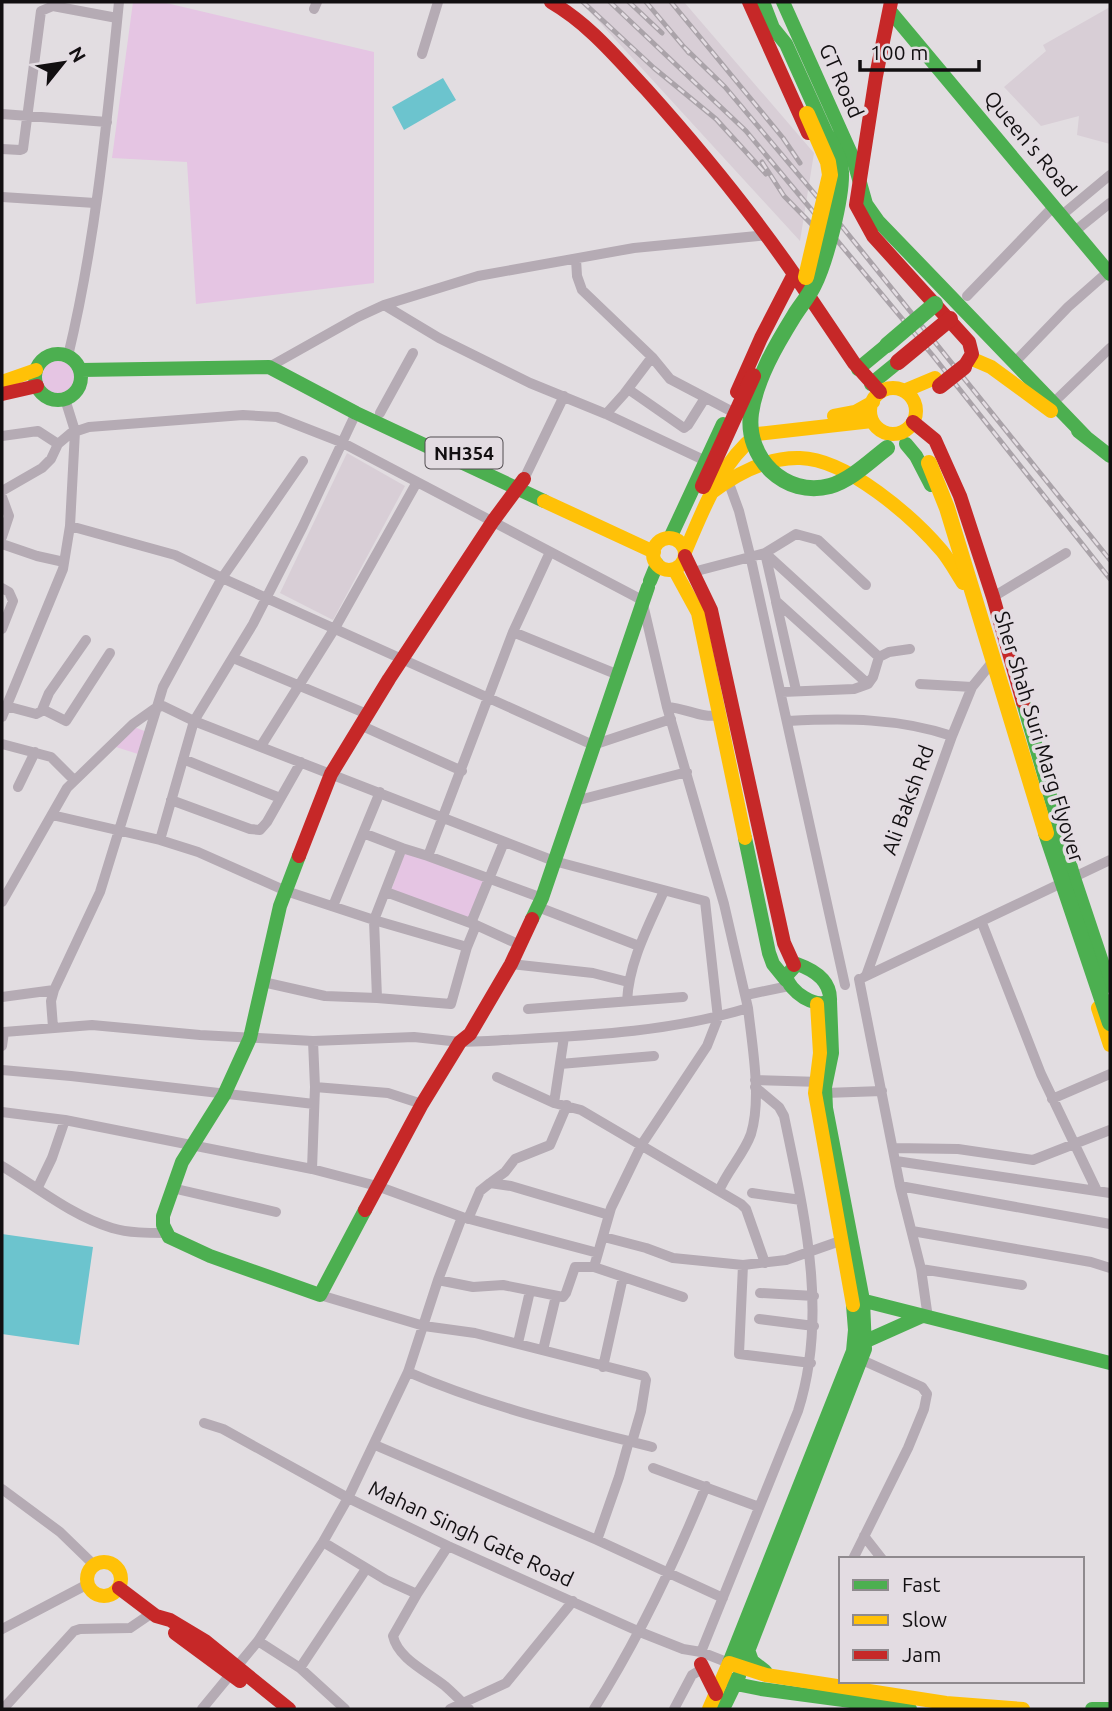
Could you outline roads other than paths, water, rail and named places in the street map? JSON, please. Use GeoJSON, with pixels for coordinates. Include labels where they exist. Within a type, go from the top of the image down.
{"type":"FeatureCollection","features":[{"type":"Feature","properties":{"kind":"main road"},"geometry":{"type":"LineString","coordinates":[[551,2],[589,31],[620,62],[671,118],[768,235],[874,392],[870,414],[876,427],[890,434],[905,431],[962,346]]}},
{"type":"Feature","properties":{"kind":"main road"},"geometry":{"type":"LineString","coordinates":[[749,2],[817,155],[856,204],[873,236],[935,304],[962,346],[1110,456]]}},
{"type":"Feature","properties":{"kind":"main road"},"geometry":{"type":"LineString","coordinates":[[521,484],[493,521],[331,774],[274,928],[250,1038],[224,1095],[182,1162],[163,1216],[166,1233],[210,1256],[320,1295],[422,1104],[460,1042],[470,1034],[511,964],[540,902],[647,590],[707,489],[772,333],[807,276],[830,175],[828,162],[774,41],[773,28],[763,2]]}},
{"type":"Feature","properties":{"kind":"main road","name":"GT Road"},"geometry":{"type":"LineString","coordinates":[[783,2],[853,158],[866,204],[878,221],[1086,437]]}},
{"type":"Feature","properties":{"kind":"main road"},"geometry":{"type":"LineString","coordinates":[[856,204],[886,4]]}},
{"type":"Feature","properties":{"kind":"main road","name":"Queen's Road"},"geometry":{"type":"LineString","coordinates":[[886,4],[1110,272]]}},
{"type":"Feature","properties":{"kind":"main road"},"geometry":{"type":"LineString","coordinates":[[773,28],[786,44],[841,170],[838,200],[816,280],[783,336],[757,391],[750,415],[751,439],[762,462],[772,473],[782,481],[808,488],[822,488],[843,481],[895,444],[906,444],[921,452],[937,466]]}},
{"type":"Feature","properties":{"kind":"main road"},"geometry":{"type":"LineString","coordinates":[[670,549],[705,461],[761,338],[794,274]]}},
{"type":"Feature","properties":{"kind":"main road"},"geometry":{"type":"LineString","coordinates":[[858,369],[935,304]]}},
{"type":"Feature","properties":{"kind":"main road"},"geometry":{"type":"LineString","coordinates":[[731,406],[759,425],[855,412],[898,362],[962,346]]}},
{"type":"Feature","properties":{"kind":"main road"},"geometry":{"type":"LineString","coordinates":[[2,394],[36,378],[45,358],[52,354],[68,356],[80,370],[79,388],[65,399],[46,397],[36,378]]}},
{"type":"Feature","properties":{"kind":"main road","name":"NH354"},"geometry":{"type":"LineString","coordinates":[[80,370],[269,367],[299,373],[490,465],[521,484]]}},
{"type":"Feature","properties":{"kind":"main road","name":"NH354"},"geometry":{"type":"LineString","coordinates":[[269,367],[356,413],[670,549]]}},
{"type":"Feature","properties":{"kind":"main road"},"geometry":{"type":"LineString","coordinates":[[2,382],[36,378]]}},
{"type":"Feature","properties":{"kind":"main road"},"geometry":{"type":"LineString","coordinates":[[874,392],[890,388],[904,391],[937,382]]}},
{"type":"Feature","properties":{"kind":"main road"},"geometry":{"type":"LineString","coordinates":[[904,391],[914,401],[914,415],[939,447],[953,476],[993,597],[1074,878],[1104,952],[1110,986]]}},
{"type":"Feature","properties":{"kind":"main road"},"geometry":{"type":"LineString","coordinates":[[725,475],[736,451],[757,434],[872,421]]}},
{"type":"Feature","properties":{"kind":"main road"},"geometry":{"type":"LineString","coordinates":[[929,434],[937,466]]}},
{"type":"Feature","properties":{"kind":"main road"},"geometry":{"type":"LineString","coordinates":[[906,444],[916,456],[933,488],[1056,887],[1110,1045]]}},
{"type":"Feature","properties":{"kind":"main road"},"geometry":{"type":"LineString","coordinates":[[707,489],[725,475],[785,460],[810,459],[841,470],[880,496],[938,546],[963,583]]}},
{"type":"Feature","properties":{"kind":"main road","name":"Sher Shah Suri Marg Flyover"},"geometry":{"type":"LineString","coordinates":[[937,466],[964,527],[1060,854],[1110,1001]]}},
{"type":"Feature","properties":{"kind":"main road","name":"Sher Shah Suri Marg Flyover"},"geometry":{"type":"LineString","coordinates":[[937,466],[947,508],[1049,844],[1110,1023]]}},
{"type":"Feature","properties":{"kind":"main road"},"geometry":{"type":"LineString","coordinates":[[670,549],[683,562],[674,569],[698,612],[769,953],[773,964],[787,983],[831,995]]}},
{"type":"Feature","properties":{"kind":"main road"},"geometry":{"type":"LineString","coordinates":[[670,549],[693,572],[711,610],[784,943],[794,965]]}},
{"type":"Feature","properties":{"kind":"main road"},"geometry":{"type":"LineString","coordinates":[[787,983],[788,972],[794,965]]}},
{"type":"Feature","properties":{"kind":"main road"},"geometry":{"type":"LineString","coordinates":[[725,1709],[733,1673],[784,1520],[853,1351],[858,1299],[840,1241],[819,1124],[822,1086],[832,1053],[831,995],[825,980],[803,966],[794,965]]}},
{"type":"Feature","properties":{"kind":"main road"},"geometry":{"type":"LineString","coordinates":[[709,1709],[716,1694],[748,1650],[862,1360],[866,1341],[822,1086]]}},
{"type":"Feature","properties":{"kind":"main road"},"geometry":{"type":"LineString","coordinates":[[858,1299],[1110,1363]]}},
{"type":"Feature","properties":{"kind":"main road"},"geometry":{"type":"LineString","coordinates":[[866,1341],[925,1317]]}},
{"type":"Feature","properties":{"kind":"main road"},"geometry":{"type":"LineString","coordinates":[[104,1562],[115,1565],[121,1578],[119,1588],[105,1596],[95,1592],[89,1584],[88,1574],[94,1565],[104,1562]]}},
{"type":"Feature","properties":{"kind":"main road"},"geometry":{"type":"LineString","coordinates":[[119,1588],[154,1615],[163,1617],[197,1636],[275,1709]]}},
{"type":"Feature","properties":{"kind":"main road"},"geometry":{"type":"LineString","coordinates":[[748,1650],[752,1661],[760,1669],[777,1677]]}},
{"type":"Feature","properties":{"kind":"main road"},"geometry":{"type":"LineString","coordinates":[[701,1661],[716,1694]]}},
{"type":"Feature","properties":{"kind":"main road"},"geometry":{"type":"LineString","coordinates":[[235,1670],[289,1709]]}},
{"type":"Feature","properties":{"kind":"main road"},"geometry":{"type":"LineString","coordinates":[[733,1673],[777,1677],[946,1703],[1023,1709]]}},
{"type":"Feature","properties":{"kind":"main road"},"geometry":{"type":"LineString","coordinates":[[733,1673],[761,1689],[845,1705],[910,1709]]}},
{"type":"Feature","properties":{"kind":"main road"},"geometry":{"type":"LineString","coordinates":[[725,1709],[761,1689]]}},
{"type":"Feature","properties":{"kind":"main road"},"geometry":{"type":"LineString","coordinates":[[1092,1709],[1110,1709]]}},
{"type":"Feature","properties":{"kind":"street"},"geometry":{"type":"LineString","coordinates":[[68,356],[77,318],[107,122],[119,2]]}},
{"type":"Feature","properties":{"kind":"street"},"geometry":{"type":"LineString","coordinates":[[422,54],[438,2]]}},
{"type":"Feature","properties":{"kind":"street"},"geometry":{"type":"LineString","coordinates":[[2,149],[23,149],[41,11],[53,6],[117,18]]}},
{"type":"Feature","properties":{"kind":"street"},"geometry":{"type":"LineString","coordinates":[[2,114],[107,122]]}},
{"type":"Feature","properties":{"kind":"street"},"geometry":{"type":"LineString","coordinates":[[967,296],[1058,210],[1110,175]]}},
{"type":"Feature","properties":{"kind":"street"},"geometry":{"type":"LineString","coordinates":[[2,197],[95,203]]}},
{"type":"Feature","properties":{"kind":"street"},"geometry":{"type":"LineString","coordinates":[[1075,231],[1110,203]]}},
{"type":"Feature","properties":{"kind":"street"},"geometry":{"type":"LineString","coordinates":[[269,367],[384,305],[478,276],[634,248],[768,235]]}},
{"type":"Feature","properties":{"kind":"street"},"geometry":{"type":"LineString","coordinates":[[576,259],[577,276],[582,290],[676,383],[705,398],[731,406]]}},
{"type":"Feature","properties":{"kind":"street"},"geometry":{"type":"LineString","coordinates":[[1014,363],[1068,307],[1110,272]]}},
{"type":"Feature","properties":{"kind":"street"},"geometry":{"type":"LineString","coordinates":[[384,305],[439,338],[530,383],[606,414],[705,461],[725,475],[751,555],[788,721],[831,995],[1110,860]]}},
{"type":"Feature","properties":{"kind":"street"},"geometry":{"type":"LineString","coordinates":[[1053,403],[1110,348]]}},
{"type":"Feature","properties":{"kind":"street"},"geometry":{"type":"LineString","coordinates":[[380,413],[413,353]]}},
{"type":"Feature","properties":{"kind":"street"},"geometry":{"type":"LineString","coordinates":[[606,414],[652,358]]}},
{"type":"Feature","properties":{"kind":"street"},"geometry":{"type":"LineString","coordinates":[[628,389],[684,428],[705,398]]}},
{"type":"Feature","properties":{"kind":"street"},"geometry":{"type":"LineString","coordinates":[[521,484],[564,396]]}},
{"type":"Feature","properties":{"kind":"street"},"geometry":{"type":"LineString","coordinates":[[2,717],[60,579],[64,562],[70,526],[75,431],[65,399]]}},
{"type":"Feature","properties":{"kind":"street"},"geometry":{"type":"LineString","coordinates":[[160,840],[194,721],[267,597],[356,413]]}},
{"type":"Feature","properties":{"kind":"street"},"geometry":{"type":"LineString","coordinates":[[2,491],[42,468],[51,459],[58,444],[75,431],[89,427],[262,415],[290,421],[341,442],[550,552],[647,590],[667,707],[723,904],[748,1009],[755,1084],[750,1136],[719,1191]]}},
{"type":"Feature","properties":{"kind":"street"},"geometry":{"type":"LineString","coordinates":[[2,436],[38,431],[58,444]]}},
{"type":"Feature","properties":{"kind":"street"},"geometry":{"type":"LineString","coordinates":[[53,1027],[51,1001],[54,990],[100,892],[163,687],[222,579],[303,461]]}},
{"type":"Feature","properties":{"kind":"street"},"geometry":{"type":"LineString","coordinates":[[261,746],[335,628],[417,482]]}},
{"type":"Feature","properties":{"kind":"street"},"geometry":{"type":"LineString","coordinates":[[2,497],[9,512],[2,537]]}},
{"type":"Feature","properties":{"kind":"street"},"geometry":{"type":"LineString","coordinates":[[70,526],[175,555],[222,579],[593,744],[671,719]]}},
{"type":"Feature","properties":{"kind":"street"},"geometry":{"type":"LineString","coordinates":[[693,572],[765,553],[796,534],[818,540],[866,585]]}},
{"type":"Feature","properties":{"kind":"street"},"geometry":{"type":"LineString","coordinates":[[2,544],[64,562]]}},
{"type":"Feature","properties":{"kind":"street"},"geometry":{"type":"LineString","coordinates":[[428,856],[513,632],[550,552]]}},
{"type":"Feature","properties":{"kind":"street"},"geometry":{"type":"LineString","coordinates":[[765,553],[796,690]]}},
{"type":"Feature","properties":{"kind":"street"},"geometry":{"type":"LineString","coordinates":[[765,553],[879,657]]}},
{"type":"Feature","properties":{"kind":"street"},"geometry":{"type":"LineString","coordinates":[[993,597],[1066,554]]}},
{"type":"Feature","properties":{"kind":"street"},"geometry":{"type":"LineString","coordinates":[[2,588],[9,592],[13,601],[2,629]]}},
{"type":"Feature","properties":{"kind":"street"},"geometry":{"type":"LineString","coordinates":[[776,601],[869,684]]}},
{"type":"Feature","properties":{"kind":"street"},"geometry":{"type":"LineString","coordinates":[[513,632],[616,674]]}},
{"type":"Feature","properties":{"kind":"street"},"geometry":{"type":"LineString","coordinates":[[6,706],[36,715],[42,710],[49,692],[86,640]]}},
{"type":"Feature","properties":{"kind":"street","name":"Ali Baksh Rd"},"geometry":{"type":"LineString","coordinates":[[862,978],[972,687],[987,667],[1007,648]]}},
{"type":"Feature","properties":{"kind":"street"},"geometry":{"type":"LineString","coordinates":[[782,692],[855,689],[869,684],[879,657],[889,652],[910,649]]}},
{"type":"Feature","properties":{"kind":"street"},"geometry":{"type":"LineString","coordinates":[[42,710],[66,721],[110,653]]}},
{"type":"Feature","properties":{"kind":"street"},"geometry":{"type":"LineString","coordinates":[[233,658],[300,685],[462,771]]}},
{"type":"Feature","properties":{"kind":"street"},"geometry":{"type":"LineString","coordinates":[[920,684],[972,687]]}},
{"type":"Feature","properties":{"kind":"street"},"geometry":{"type":"LineString","coordinates":[[3,896],[74,780],[133,724],[157,707],[167,707],[194,721],[554,861],[723,904]]}},
{"type":"Feature","properties":{"kind":"street"},"geometry":{"type":"LineString","coordinates":[[667,707],[684,709],[705,718],[720,715]]}},
{"type":"Feature","properties":{"kind":"street"},"geometry":{"type":"LineString","coordinates":[[788,721],[851,718],[912,724],[952,736]]}},
{"type":"Feature","properties":{"kind":"street"},"geometry":{"type":"LineString","coordinates":[[2,744],[51,757],[74,780]]}},
{"type":"Feature","properties":{"kind":"street"},"geometry":{"type":"LineString","coordinates":[[18,787],[35,752]]}},
{"type":"Feature","properties":{"kind":"street"},"geometry":{"type":"LineString","coordinates":[[183,759],[281,798]]}},
{"type":"Feature","properties":{"kind":"street"},"geometry":{"type":"LineString","coordinates":[[171,800],[254,830],[264,827],[301,762]]}},
{"type":"Feature","properties":{"kind":"street"},"geometry":{"type":"LineString","coordinates":[[575,801],[687,772]]}},
{"type":"Feature","properties":{"kind":"street"},"geometry":{"type":"LineString","coordinates":[[333,906],[380,792]]}},
{"type":"Feature","properties":{"kind":"street"},"geometry":{"type":"LineString","coordinates":[[52,814],[198,852],[286,891],[467,947]]}},
{"type":"Feature","properties":{"kind":"street"},"geometry":{"type":"LineString","coordinates":[[363,833],[488,880],[639,946]]}},
{"type":"Feature","properties":{"kind":"street"},"geometry":{"type":"LineString","coordinates":[[263,982],[325,996],[451,1004],[488,880],[504,842]]}},
{"type":"Feature","properties":{"kind":"street"},"geometry":{"type":"LineString","coordinates":[[377,998],[374,920],[402,848]]}},
{"type":"Feature","properties":{"kind":"street"},"geometry":{"type":"LineString","coordinates":[[627,1001],[628,982],[639,946],[664,891]]}},
{"type":"Feature","properties":{"kind":"street"},"geometry":{"type":"LineString","coordinates":[[386,892],[474,924],[520,945]]}},
{"type":"Feature","properties":{"kind":"street"},"geometry":{"type":"LineString","coordinates":[[594,1267],[609,1215],[642,1144],[707,1046],[718,1018],[705,901]]}},
{"type":"Feature","properties":{"kind":"street"},"geometry":{"type":"LineString","coordinates":[[982,923],[1052,1099],[1097,1191]]}},
{"type":"Feature","properties":{"kind":"street"},"geometry":{"type":"LineString","coordinates":[[511,964],[593,973],[628,982]]}},
{"type":"Feature","properties":{"kind":"street"},"geometry":{"type":"LineString","coordinates":[[862,978],[900,1186],[921,1269],[925,1317]]}},
{"type":"Feature","properties":{"kind":"street"},"geometry":{"type":"LineString","coordinates":[[746,995],[787,983]]}},
{"type":"Feature","properties":{"kind":"street"},"geometry":{"type":"LineString","coordinates":[[2,997],[54,990]]}},
{"type":"Feature","properties":{"kind":"street"},"geometry":{"type":"LineString","coordinates":[[528,1009],[683,998]]}},
{"type":"Feature","properties":{"kind":"street"},"geometry":{"type":"LineString","coordinates":[[2,1046],[3,1032],[53,1027],[111,1026],[313,1041],[414,1037],[460,1042],[564,1037],[671,1027],[748,1009]]}},
{"type":"Feature","properties":{"kind":"street"},"geometry":{"type":"LineString","coordinates":[[554,1103],[564,1037]]}},
{"type":"Feature","properties":{"kind":"street"},"geometry":{"type":"LineString","coordinates":[[312,1169],[315,1087],[313,1041]]}},
{"type":"Feature","properties":{"kind":"street"},"geometry":{"type":"LineString","coordinates":[[560,1064],[654,1056]]}},
{"type":"Feature","properties":{"kind":"street"},"geometry":{"type":"LineString","coordinates":[[2,1070],[314,1104]]}},
{"type":"Feature","properties":{"kind":"street"},"geometry":{"type":"LineString","coordinates":[[1052,1099],[1110,1074]]}},
{"type":"Feature","properties":{"kind":"street"},"geometry":{"type":"LineString","coordinates":[[497,1077],[554,1103],[580,1110],[642,1144],[745,1207],[765,1263]]}},
{"type":"Feature","properties":{"kind":"street"},"geometry":{"type":"LineString","coordinates":[[755,1084],[883,1091]]}},
{"type":"Feature","properties":{"kind":"street"},"geometry":{"type":"LineString","coordinates":[[674,1709],[701,1661],[723,1598],[798,1411],[811,1363],[814,1296],[801,1200],[784,1116],[779,1107],[755,1084]]}},
{"type":"Feature","properties":{"kind":"street"},"geometry":{"type":"LineString","coordinates":[[315,1087],[388,1093],[422,1104]]}},
{"type":"Feature","properties":{"kind":"street"},"geometry":{"type":"LineString","coordinates":[[202,1709],[258,1641],[323,1542],[348,1498],[408,1372],[438,1280],[480,1191],[505,1172],[514,1159],[550,1144],[567,1105]]}},
{"type":"Feature","properties":{"kind":"street"},"geometry":{"type":"LineString","coordinates":[[2,1112],[65,1120],[312,1169],[377,1186],[465,1218],[598,1253]]}},
{"type":"Feature","properties":{"kind":"street"},"geometry":{"type":"LineString","coordinates":[[37,1187],[52,1158],[65,1120]]}},
{"type":"Feature","properties":{"kind":"street"},"geometry":{"type":"LineString","coordinates":[[893,1147],[958,1149],[1026,1161],[1110,1130]]}},
{"type":"Feature","properties":{"kind":"street"},"geometry":{"type":"LineString","coordinates":[[895,1161],[1110,1193]]}},
{"type":"Feature","properties":{"kind":"street"},"geometry":{"type":"LineString","coordinates":[[2,1166],[71,1209],[111,1228],[166,1233]]}},
{"type":"Feature","properties":{"kind":"street"},"geometry":{"type":"LineString","coordinates":[[490,1183],[524,1189],[609,1215]]}},
{"type":"Feature","properties":{"kind":"street"},"geometry":{"type":"LineString","coordinates":[[900,1186],[1110,1224]]}},
{"type":"Feature","properties":{"kind":"street"},"geometry":{"type":"LineString","coordinates":[[172,1188],[276,1212]]}},
{"type":"Feature","properties":{"kind":"street"},"geometry":{"type":"LineString","coordinates":[[752,1193],[801,1200]]}},
{"type":"Feature","properties":{"kind":"street"},"geometry":{"type":"LineString","coordinates":[[912,1231],[1091,1262],[1110,1268]]}},
{"type":"Feature","properties":{"kind":"street"},"geometry":{"type":"LineString","coordinates":[[604,1237],[673,1258],[743,1265],[786,1260],[840,1241]]}},
{"type":"Feature","properties":{"kind":"street"},"geometry":{"type":"LineString","coordinates":[[743,1265],[739,1354],[811,1363]]}},
{"type":"Feature","properties":{"kind":"street"},"geometry":{"type":"LineString","coordinates":[[438,1280],[473,1287],[503,1285],[562,1297],[575,1267],[594,1267],[683,1297]]}},
{"type":"Feature","properties":{"kind":"street"},"geometry":{"type":"LineString","coordinates":[[921,1269],[1022,1286]]}},
{"type":"Feature","properties":{"kind":"street"},"geometry":{"type":"LineString","coordinates":[[603,1367],[623,1277]]}},
{"type":"Feature","properties":{"kind":"street"},"geometry":{"type":"LineString","coordinates":[[518,1343],[530,1291]]}},
{"type":"Feature","properties":{"kind":"street"},"geometry":{"type":"LineString","coordinates":[[760,1293],[814,1296]]}},
{"type":"Feature","properties":{"kind":"street"},"geometry":{"type":"LineString","coordinates":[[320,1295],[424,1326],[475,1333],[518,1343],[646,1378],[641,1410],[597,1540]]}},
{"type":"Feature","properties":{"kind":"street"},"geometry":{"type":"LineString","coordinates":[[543,1350],[556,1296]]}},
{"type":"Feature","properties":{"kind":"street"},"geometry":{"type":"LineString","coordinates":[[759,1319],[814,1326]]}},
{"type":"Feature","properties":{"kind":"street"},"geometry":{"type":"LineString","coordinates":[[854,1557],[908,1448],[924,1409],[927,1394],[922,1387],[862,1360]]}},
{"type":"Feature","properties":{"kind":"street"},"geometry":{"type":"LineString","coordinates":[[408,1372],[498,1405],[652,1447]]}},
{"type":"Feature","properties":{"kind":"street","name":"Mahan Singh Gate Road"},"geometry":{"type":"LineString","coordinates":[[204,1423],[234,1435],[348,1498],[448,1546],[733,1673]]}},
{"type":"Feature","properties":{"kind":"street"},"geometry":{"type":"LineString","coordinates":[[375,1445],[597,1540],[723,1598]]}},
{"type":"Feature","properties":{"kind":"street"},"geometry":{"type":"LineString","coordinates":[[653,1468],[759,1507]]}},
{"type":"Feature","properties":{"kind":"street"},"geometry":{"type":"LineString","coordinates":[[594,1709],[640,1632],[670,1573],[706,1486]]}},
{"type":"Feature","properties":{"kind":"street"},"geometry":{"type":"LineString","coordinates":[[2,1489],[60,1532],[94,1565]]}},
{"type":"Feature","properties":{"kind":"street"},"geometry":{"type":"LineString","coordinates":[[864,1536],[880,1557]]}},
{"type":"Feature","properties":{"kind":"street"},"geometry":{"type":"LineString","coordinates":[[323,1542],[366,1569],[417,1594]]}},
{"type":"Feature","properties":{"kind":"street"},"geometry":{"type":"LineString","coordinates":[[448,1546],[395,1630],[395,1644],[466,1706]]}},
{"type":"Feature","properties":{"kind":"street"},"geometry":{"type":"LineString","coordinates":[[300,1668],[366,1569]]}},
{"type":"Feature","properties":{"kind":"street"},"geometry":{"type":"LineString","coordinates":[[2,1629],[89,1584]]}},
{"type":"Feature","properties":{"kind":"street"},"geometry":{"type":"LineString","coordinates":[[450,1709],[466,1706],[506,1683],[573,1601]]}},
{"type":"Feature","properties":{"kind":"street"},"geometry":{"type":"LineString","coordinates":[[3,1709],[74,1631],[130,1628],[154,1615]]}},
{"type":"Feature","properties":{"kind":"street"},"geometry":{"type":"LineString","coordinates":[[258,1641],[300,1668],[345,1709]]}},
{"type":"Feature","properties":{"kind":"water"},"geometry":{"type":"Polygon","coordinates":[[[443,78],[456,100],[404,130],[392,107],[443,78]]]}},
{"type":"Feature","properties":{"kind":"water"},"geometry":{"type":"Polygon","coordinates":[[[2,1234],[93,1247],[79,1345],[2,1334],[2,1234]]]}},
{"type":"Feature","properties":{"kind":"railway"},"geometry":{"type":"LineString","coordinates":[[583,2],[654,68],[716,119],[766,174]]}},
{"type":"Feature","properties":{"kind":"railway"},"geometry":{"type":"LineString","coordinates":[[610,2],[746,131],[934,357],[1110,579]]}},
{"type":"Feature","properties":{"kind":"railway"},"geometry":{"type":"LineString","coordinates":[[629,2],[662,33]]}},
{"type":"Feature","properties":{"kind":"railway"},"geometry":{"type":"LineString","coordinates":[[646,2],[689,53]]}},
{"type":"Feature","properties":{"kind":"railway"},"geometry":{"type":"LineString","coordinates":[[671,2],[783,138],[800,163]]}},
{"type":"Feature","properties":{"kind":"railway"},"geometry":{"type":"LineString","coordinates":[[684,47],[725,87],[840,224],[1110,560]]}},
{"type":"Feature","properties":{"kind":"railway"},"geometry":{"type":"LineString","coordinates":[[762,162],[784,196],[827,240]]}}]}
